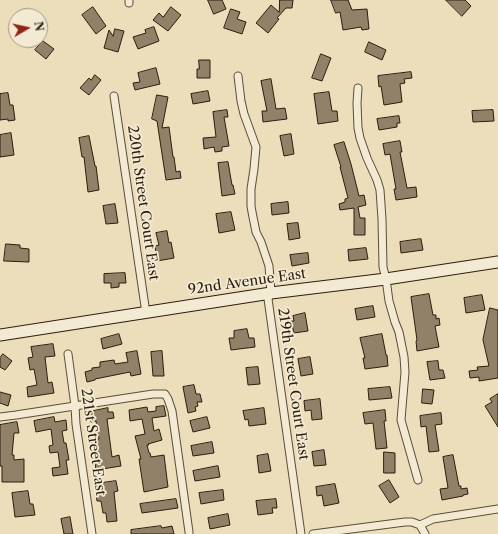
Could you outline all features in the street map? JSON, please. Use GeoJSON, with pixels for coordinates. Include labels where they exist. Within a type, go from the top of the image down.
{"type":"FeatureCollection","features":[{"type":"Feature","properties":{"kind":"street","name":"219th Street Court East"},"geometry":{"type":"LineString","coordinates":[[238,76],[244,114],[256,147],[251,189],[252,212],[256,232],[269,266],[271,293],[268,299],[301,534]]}},
{"type":"Feature","properties":{"kind":"street"},"geometry":{"type":"LineString","coordinates":[[358,88],[358,128],[367,158],[380,190],[382,219],[382,267],[386,279],[389,301],[399,332],[404,357],[405,372],[400,420],[418,480]]}},
{"type":"Feature","properties":{"kind":"street","name":"220th Street Court East"},"geometry":{"type":"LineString","coordinates":[[114,96],[146,313]]}},
{"type":"Feature","properties":{"kind":"street","name":"92nd Avenue East"},"geometry":{"type":"LineString","coordinates":[[0,335],[271,293],[386,279],[498,262]]}},
{"type":"Feature","properties":{"kind":"street","name":"221st Street East"},"geometry":{"type":"LineString","coordinates":[[68,354],[76,424],[92,534]]}},
{"type":"Feature","properties":{"kind":"street"},"geometry":{"type":"LineString","coordinates":[[0,417],[154,394],[165,394],[172,411],[189,532]]}},
{"type":"Feature","properties":{"kind":"street"},"geometry":{"type":"LineString","coordinates":[[420,525],[433,519],[498,509]]}},
{"type":"Feature","properties":{"kind":"street"},"geometry":{"type":"LineString","coordinates":[[313,534],[405,522],[412,522],[420,525],[425,534]]}},
{"type":"Feature","properties":{"kind":"building"},"geometry":{"type":"Polygon","coordinates":[[[208,0],[222,0],[226,9],[214,14],[208,0]]]}},
{"type":"Feature","properties":{"kind":"building"},"geometry":{"type":"Polygon","coordinates":[[[280,0],[293,0],[292,8],[286,8],[277,18],[279,19],[268,33],[256,23],[271,5],[279,12],[280,0]]]}},
{"type":"Feature","properties":{"kind":"building"},"geometry":{"type":"Polygon","coordinates":[[[331,0],[348,0],[352,10],[367,9],[369,29],[362,30],[361,27],[343,30],[340,12],[336,13],[331,0]]]}},
{"type":"Feature","properties":{"kind":"building"},"geometry":{"type":"Polygon","coordinates":[[[446,0],[465,0],[471,6],[462,16],[446,0]]]}},
{"type":"Feature","properties":{"kind":"building"},"geometry":{"type":"Polygon","coordinates":[[[93,7],[106,26],[96,34],[82,15],[93,7]]]}},
{"type":"Feature","properties":{"kind":"building"},"geometry":{"type":"Polygon","coordinates":[[[171,7],[181,15],[168,31],[153,20],[159,13],[163,17],[171,7]]]}},
{"type":"Feature","properties":{"kind":"building"},"geometry":{"type":"Polygon","coordinates":[[[231,9],[240,12],[237,19],[246,22],[242,34],[224,28],[231,9]]]}},
{"type":"Feature","properties":{"kind":"building"},"geometry":{"type":"Polygon","coordinates":[[[154,27],[159,41],[138,49],[133,37],[146,33],[145,30],[154,27]]]}},
{"type":"Feature","properties":{"kind":"building"},"geometry":{"type":"Polygon","coordinates":[[[115,29],[124,31],[118,52],[104,48],[109,30],[113,36],[115,29]]]}},
{"type":"Feature","properties":{"kind":"building"},"geometry":{"type":"Polygon","coordinates":[[[369,42],[386,50],[382,60],[365,52],[369,42]]]}},
{"type":"Feature","properties":{"kind":"building"},"geometry":{"type":"Polygon","coordinates":[[[48,45],[54,49],[46,59],[35,50],[37,48],[48,48],[48,45]]]}},
{"type":"Feature","properties":{"kind":"building"},"geometry":{"type":"Polygon","coordinates":[[[321,54],[331,58],[322,81],[312,78],[321,54]]]}},
{"type":"Feature","properties":{"kind":"building"},"geometry":{"type":"Polygon","coordinates":[[[199,60],[210,60],[210,78],[197,78],[199,60]]]}},
{"type":"Feature","properties":{"kind":"building"},"geometry":{"type":"Polygon","coordinates":[[[156,68],[160,84],[135,90],[133,83],[140,82],[138,73],[156,68]]]}},
{"type":"Feature","properties":{"kind":"building"},"geometry":{"type":"Polygon","coordinates":[[[411,72],[412,78],[404,79],[405,83],[400,84],[402,102],[384,105],[381,86],[379,87],[378,76],[411,72]]]}},
{"type":"Feature","properties":{"kind":"building"},"geometry":{"type":"Polygon","coordinates":[[[95,75],[101,80],[89,95],[80,88],[89,78],[91,80],[95,75]]]}},
{"type":"Feature","properties":{"kind":"building"},"geometry":{"type":"Polygon","coordinates":[[[271,79],[276,109],[285,108],[287,119],[263,122],[262,111],[267,111],[261,81],[271,79]]]}},
{"type":"Feature","properties":{"kind":"building"},"geometry":{"type":"Polygon","coordinates":[[[208,91],[210,101],[193,104],[191,94],[208,91]]]}},
{"type":"Feature","properties":{"kind":"building"},"geometry":{"type":"Polygon","coordinates":[[[329,92],[332,111],[337,111],[338,121],[318,124],[314,94],[329,92]]]}},
{"type":"Feature","properties":{"kind":"building"},"geometry":{"type":"Polygon","coordinates":[[[8,93],[10,105],[13,105],[15,120],[0,120],[0,94],[8,93]]]}},
{"type":"Feature","properties":{"kind":"building"},"geometry":{"type":"Polygon","coordinates":[[[157,95],[168,97],[162,128],[169,127],[176,172],[180,171],[181,178],[166,180],[157,121],[152,119],[157,95]]]}},
{"type":"Feature","properties":{"kind":"building"},"geometry":{"type":"Polygon","coordinates":[[[227,110],[228,117],[224,117],[229,146],[222,147],[222,151],[215,152],[214,147],[204,149],[203,138],[216,137],[213,112],[227,110]]]}},
{"type":"Feature","properties":{"kind":"building"},"geometry":{"type":"Polygon","coordinates":[[[493,110],[494,121],[473,122],[472,111],[493,110]]]}},
{"type":"Feature","properties":{"kind":"building"},"geometry":{"type":"Polygon","coordinates":[[[399,116],[400,123],[397,123],[397,127],[379,130],[377,119],[399,116]]]}},
{"type":"Feature","properties":{"kind":"building"},"geometry":{"type":"Polygon","coordinates":[[[11,133],[14,155],[0,157],[0,135],[11,133]]]}},
{"type":"Feature","properties":{"kind":"building"},"geometry":{"type":"Polygon","coordinates":[[[291,134],[294,154],[284,156],[280,136],[291,134]]]}},
{"type":"Feature","properties":{"kind":"building"},"geometry":{"type":"Polygon","coordinates":[[[89,136],[96,166],[99,190],[88,192],[84,157],[82,157],[79,138],[89,136]]]}},
{"type":"Feature","properties":{"kind":"building"},"geometry":{"type":"Polygon","coordinates":[[[400,141],[402,152],[400,152],[407,188],[416,187],[417,197],[396,200],[394,189],[396,189],[390,154],[385,155],[383,144],[400,141]]]}},
{"type":"Feature","properties":{"kind":"building"},"geometry":{"type":"Polygon","coordinates":[[[344,142],[359,196],[364,195],[366,205],[358,207],[360,218],[365,218],[365,235],[354,235],[354,208],[340,210],[339,204],[345,202],[345,199],[348,198],[334,145],[344,142]]]}},
{"type":"Feature","properties":{"kind":"building"},"geometry":{"type":"Polygon","coordinates":[[[228,162],[235,194],[222,196],[218,163],[228,162]]]}},
{"type":"Feature","properties":{"kind":"building"},"geometry":{"type":"Polygon","coordinates":[[[288,202],[289,213],[272,215],[271,204],[288,202]]]}},
{"type":"Feature","properties":{"kind":"building"},"geometry":{"type":"Polygon","coordinates":[[[115,204],[118,223],[106,224],[103,206],[115,204]]]}},
{"type":"Feature","properties":{"kind":"building"},"geometry":{"type":"Polygon","coordinates":[[[231,212],[235,230],[219,233],[216,214],[231,212]]]}},
{"type":"Feature","properties":{"kind":"building"},"geometry":{"type":"Polygon","coordinates":[[[298,223],[300,238],[289,240],[287,224],[298,223]]]}},
{"type":"Feature","properties":{"kind":"building"},"geometry":{"type":"Polygon","coordinates":[[[167,231],[174,258],[157,261],[155,246],[159,245],[156,233],[167,231]]]}},
{"type":"Feature","properties":{"kind":"building"},"geometry":{"type":"Polygon","coordinates":[[[421,239],[423,250],[401,253],[400,242],[421,239]]]}},
{"type":"Feature","properties":{"kind":"building"},"geometry":{"type":"Polygon","coordinates":[[[6,244],[20,245],[20,248],[29,249],[29,262],[4,261],[6,244]]]}},
{"type":"Feature","properties":{"kind":"building"},"geometry":{"type":"Polygon","coordinates":[[[366,248],[368,259],[349,261],[348,250],[366,248]]]}},
{"type":"Feature","properties":{"kind":"building"},"geometry":{"type":"Polygon","coordinates":[[[308,253],[309,263],[292,266],[290,255],[308,253]]]}},
{"type":"Feature","properties":{"kind":"building"},"geometry":{"type":"Polygon","coordinates":[[[125,273],[126,283],[119,283],[119,287],[111,288],[111,283],[104,283],[104,274],[125,273]]]}},
{"type":"Feature","properties":{"kind":"building"},"geometry":{"type":"Polygon","coordinates":[[[429,294],[433,315],[436,315],[436,319],[439,318],[440,325],[435,326],[439,347],[417,351],[417,340],[411,297],[429,294]]]}},
{"type":"Feature","properties":{"kind":"building"},"geometry":{"type":"Polygon","coordinates":[[[482,295],[485,310],[466,313],[464,298],[482,295]]]}},
{"type":"Feature","properties":{"kind":"building"},"geometry":{"type":"Polygon","coordinates":[[[373,306],[375,317],[357,320],[355,309],[373,306]]]}},
{"type":"Feature","properties":{"kind":"building"},"geometry":{"type":"Polygon","coordinates":[[[490,308],[498,310],[498,378],[479,381],[479,377],[470,378],[469,371],[478,370],[477,367],[489,366],[483,340],[490,308]]]}},
{"type":"Feature","properties":{"kind":"building"},"geometry":{"type":"Polygon","coordinates":[[[305,313],[308,331],[294,333],[291,321],[294,321],[293,316],[305,313]]]}},
{"type":"Feature","properties":{"kind":"building"},"geometry":{"type":"Polygon","coordinates":[[[247,329],[249,338],[254,338],[255,347],[231,350],[229,338],[234,338],[234,331],[247,329]]]}},
{"type":"Feature","properties":{"kind":"building"},"geometry":{"type":"Polygon","coordinates":[[[119,334],[122,344],[103,349],[101,339],[119,334]]]}},
{"type":"Feature","properties":{"kind":"building"},"geometry":{"type":"Polygon","coordinates":[[[382,334],[388,366],[365,369],[363,358],[365,358],[360,338],[382,334]]]}},
{"type":"Feature","properties":{"kind":"building"},"geometry":{"type":"Polygon","coordinates":[[[53,344],[55,356],[45,357],[48,383],[52,382],[54,393],[28,397],[27,387],[37,385],[34,369],[30,370],[28,358],[33,357],[31,347],[53,344]]]}},
{"type":"Feature","properties":{"kind":"building"},"geometry":{"type":"Polygon","coordinates":[[[137,351],[141,374],[131,376],[130,372],[87,382],[85,372],[92,370],[92,368],[100,367],[100,362],[114,360],[115,364],[128,362],[126,353],[137,351]]]}},
{"type":"Feature","properties":{"kind":"building"},"geometry":{"type":"Polygon","coordinates":[[[162,351],[164,376],[153,376],[151,352],[162,351]]]}},
{"type":"Feature","properties":{"kind":"building"},"geometry":{"type":"Polygon","coordinates":[[[3,354],[12,361],[5,370],[0,367],[0,358],[3,354]]]}},
{"type":"Feature","properties":{"kind":"building"},"geometry":{"type":"Polygon","coordinates":[[[310,357],[313,374],[301,376],[298,359],[310,357]]]}},
{"type":"Feature","properties":{"kind":"building"},"geometry":{"type":"Polygon","coordinates":[[[438,361],[439,370],[443,370],[445,378],[430,380],[427,362],[438,361]]]}},
{"type":"Feature","properties":{"kind":"building"},"geometry":{"type":"Polygon","coordinates":[[[258,367],[260,384],[248,385],[246,368],[258,367]]]}},
{"type":"Feature","properties":{"kind":"building"},"geometry":{"type":"Polygon","coordinates":[[[194,385],[196,394],[200,394],[202,402],[197,402],[198,406],[195,407],[196,411],[188,413],[183,387],[194,385]]]}},
{"type":"Feature","properties":{"kind":"building"},"geometry":{"type":"Polygon","coordinates":[[[390,387],[392,398],[369,400],[368,389],[390,387]]]}},
{"type":"Feature","properties":{"kind":"building"},"geometry":{"type":"Polygon","coordinates":[[[423,389],[434,390],[432,404],[422,403],[423,389]]]}},
{"type":"Feature","properties":{"kind":"building"},"geometry":{"type":"Polygon","coordinates":[[[0,392],[11,395],[8,406],[0,403],[0,392]]]}},
{"type":"Feature","properties":{"kind":"building"},"geometry":{"type":"Polygon","coordinates":[[[498,394],[498,427],[485,406],[492,402],[490,399],[498,394]]]}},
{"type":"Feature","properties":{"kind":"building"},"geometry":{"type":"Polygon","coordinates":[[[320,399],[322,419],[312,420],[311,410],[305,411],[304,401],[320,399]]]}},
{"type":"Feature","properties":{"kind":"building"},"geometry":{"type":"Polygon","coordinates":[[[164,406],[166,416],[152,418],[154,431],[159,429],[162,440],[147,445],[151,457],[164,455],[168,487],[144,492],[139,459],[141,459],[135,436],[145,434],[142,419],[130,421],[129,410],[147,407],[148,412],[156,411],[156,407],[164,406]]]}},
{"type":"Feature","properties":{"kind":"building"},"geometry":{"type":"Polygon","coordinates":[[[108,408],[108,412],[113,412],[114,418],[107,419],[112,457],[119,455],[121,466],[96,470],[93,450],[90,451],[89,441],[99,439],[96,421],[91,422],[89,412],[108,408]]]}},
{"type":"Feature","properties":{"kind":"building"},"geometry":{"type":"Polygon","coordinates":[[[264,408],[266,424],[249,426],[248,419],[245,420],[243,411],[264,408]]]}},
{"type":"Feature","properties":{"kind":"building"},"geometry":{"type":"Polygon","coordinates":[[[385,410],[386,421],[384,421],[387,448],[376,449],[373,423],[365,424],[363,413],[385,410]]]}},
{"type":"Feature","properties":{"kind":"building"},"geometry":{"type":"Polygon","coordinates":[[[441,413],[442,424],[435,425],[439,451],[429,452],[426,426],[421,427],[420,416],[441,413]]]}},
{"type":"Feature","properties":{"kind":"building"},"geometry":{"type":"Polygon","coordinates":[[[54,417],[55,422],[66,420],[67,430],[62,431],[69,460],[66,460],[68,474],[53,476],[52,468],[60,467],[58,452],[50,453],[49,446],[53,445],[51,429],[36,432],[34,421],[54,417]]]}},
{"type":"Feature","properties":{"kind":"building"},"geometry":{"type":"Polygon","coordinates":[[[207,417],[210,428],[193,432],[190,421],[207,417]]]}},
{"type":"Feature","properties":{"kind":"building"},"geometry":{"type":"Polygon","coordinates":[[[17,422],[19,433],[14,433],[12,455],[14,455],[14,460],[24,459],[24,482],[2,482],[2,466],[0,466],[0,425],[17,422]]]}},
{"type":"Feature","properties":{"kind":"building"},"geometry":{"type":"Polygon","coordinates":[[[212,442],[214,453],[193,456],[191,446],[212,442]]]}},
{"type":"Feature","properties":{"kind":"building"},"geometry":{"type":"Polygon","coordinates":[[[324,450],[326,465],[314,466],[312,452],[324,450]]]}},
{"type":"Feature","properties":{"kind":"building"},"geometry":{"type":"Polygon","coordinates":[[[384,452],[395,453],[395,473],[384,473],[384,452]]]}},
{"type":"Feature","properties":{"kind":"building"},"geometry":{"type":"Polygon","coordinates":[[[268,454],[271,471],[259,473],[257,456],[268,454]]]}},
{"type":"Feature","properties":{"kind":"building"},"geometry":{"type":"Polygon","coordinates":[[[453,455],[459,486],[461,486],[461,489],[467,488],[468,494],[442,500],[440,489],[448,488],[443,457],[453,455]]]}},
{"type":"Feature","properties":{"kind":"building"},"geometry":{"type":"Polygon","coordinates":[[[218,466],[220,477],[195,481],[193,471],[218,466]]]}},
{"type":"Feature","properties":{"kind":"building"},"geometry":{"type":"Polygon","coordinates":[[[389,480],[399,497],[390,503],[379,486],[389,480]]]}},
{"type":"Feature","properties":{"kind":"building"},"geometry":{"type":"Polygon","coordinates":[[[116,481],[118,491],[114,492],[117,521],[107,522],[106,513],[103,513],[101,501],[97,501],[95,484],[116,481]]]}},
{"type":"Feature","properties":{"kind":"building"},"geometry":{"type":"Polygon","coordinates":[[[335,484],[339,503],[324,506],[322,495],[317,496],[316,487],[335,484]]]}},
{"type":"Feature","properties":{"kind":"building"},"geometry":{"type":"Polygon","coordinates":[[[223,490],[224,500],[201,504],[199,493],[223,490]]]}},
{"type":"Feature","properties":{"kind":"building"},"geometry":{"type":"Polygon","coordinates":[[[28,491],[30,504],[33,504],[35,515],[15,517],[12,493],[28,491]]]}},
{"type":"Feature","properties":{"kind":"building"},"geometry":{"type":"Polygon","coordinates":[[[176,499],[178,508],[142,513],[140,504],[176,499]]]}},
{"type":"Feature","properties":{"kind":"building"},"geometry":{"type":"Polygon","coordinates":[[[276,499],[277,508],[272,508],[273,513],[258,515],[256,501],[276,499]]]}},
{"type":"Feature","properties":{"kind":"building"},"geometry":{"type":"Polygon","coordinates":[[[228,514],[230,525],[210,529],[208,518],[228,514]]]}},
{"type":"Feature","properties":{"kind":"building"},"geometry":{"type":"Polygon","coordinates":[[[70,517],[73,534],[64,534],[61,519],[70,517]]]}},
{"type":"Feature","properties":{"kind":"building"},"geometry":{"type":"Polygon","coordinates":[[[161,526],[162,528],[172,526],[174,534],[131,534],[131,530],[161,526]]]}}]}
